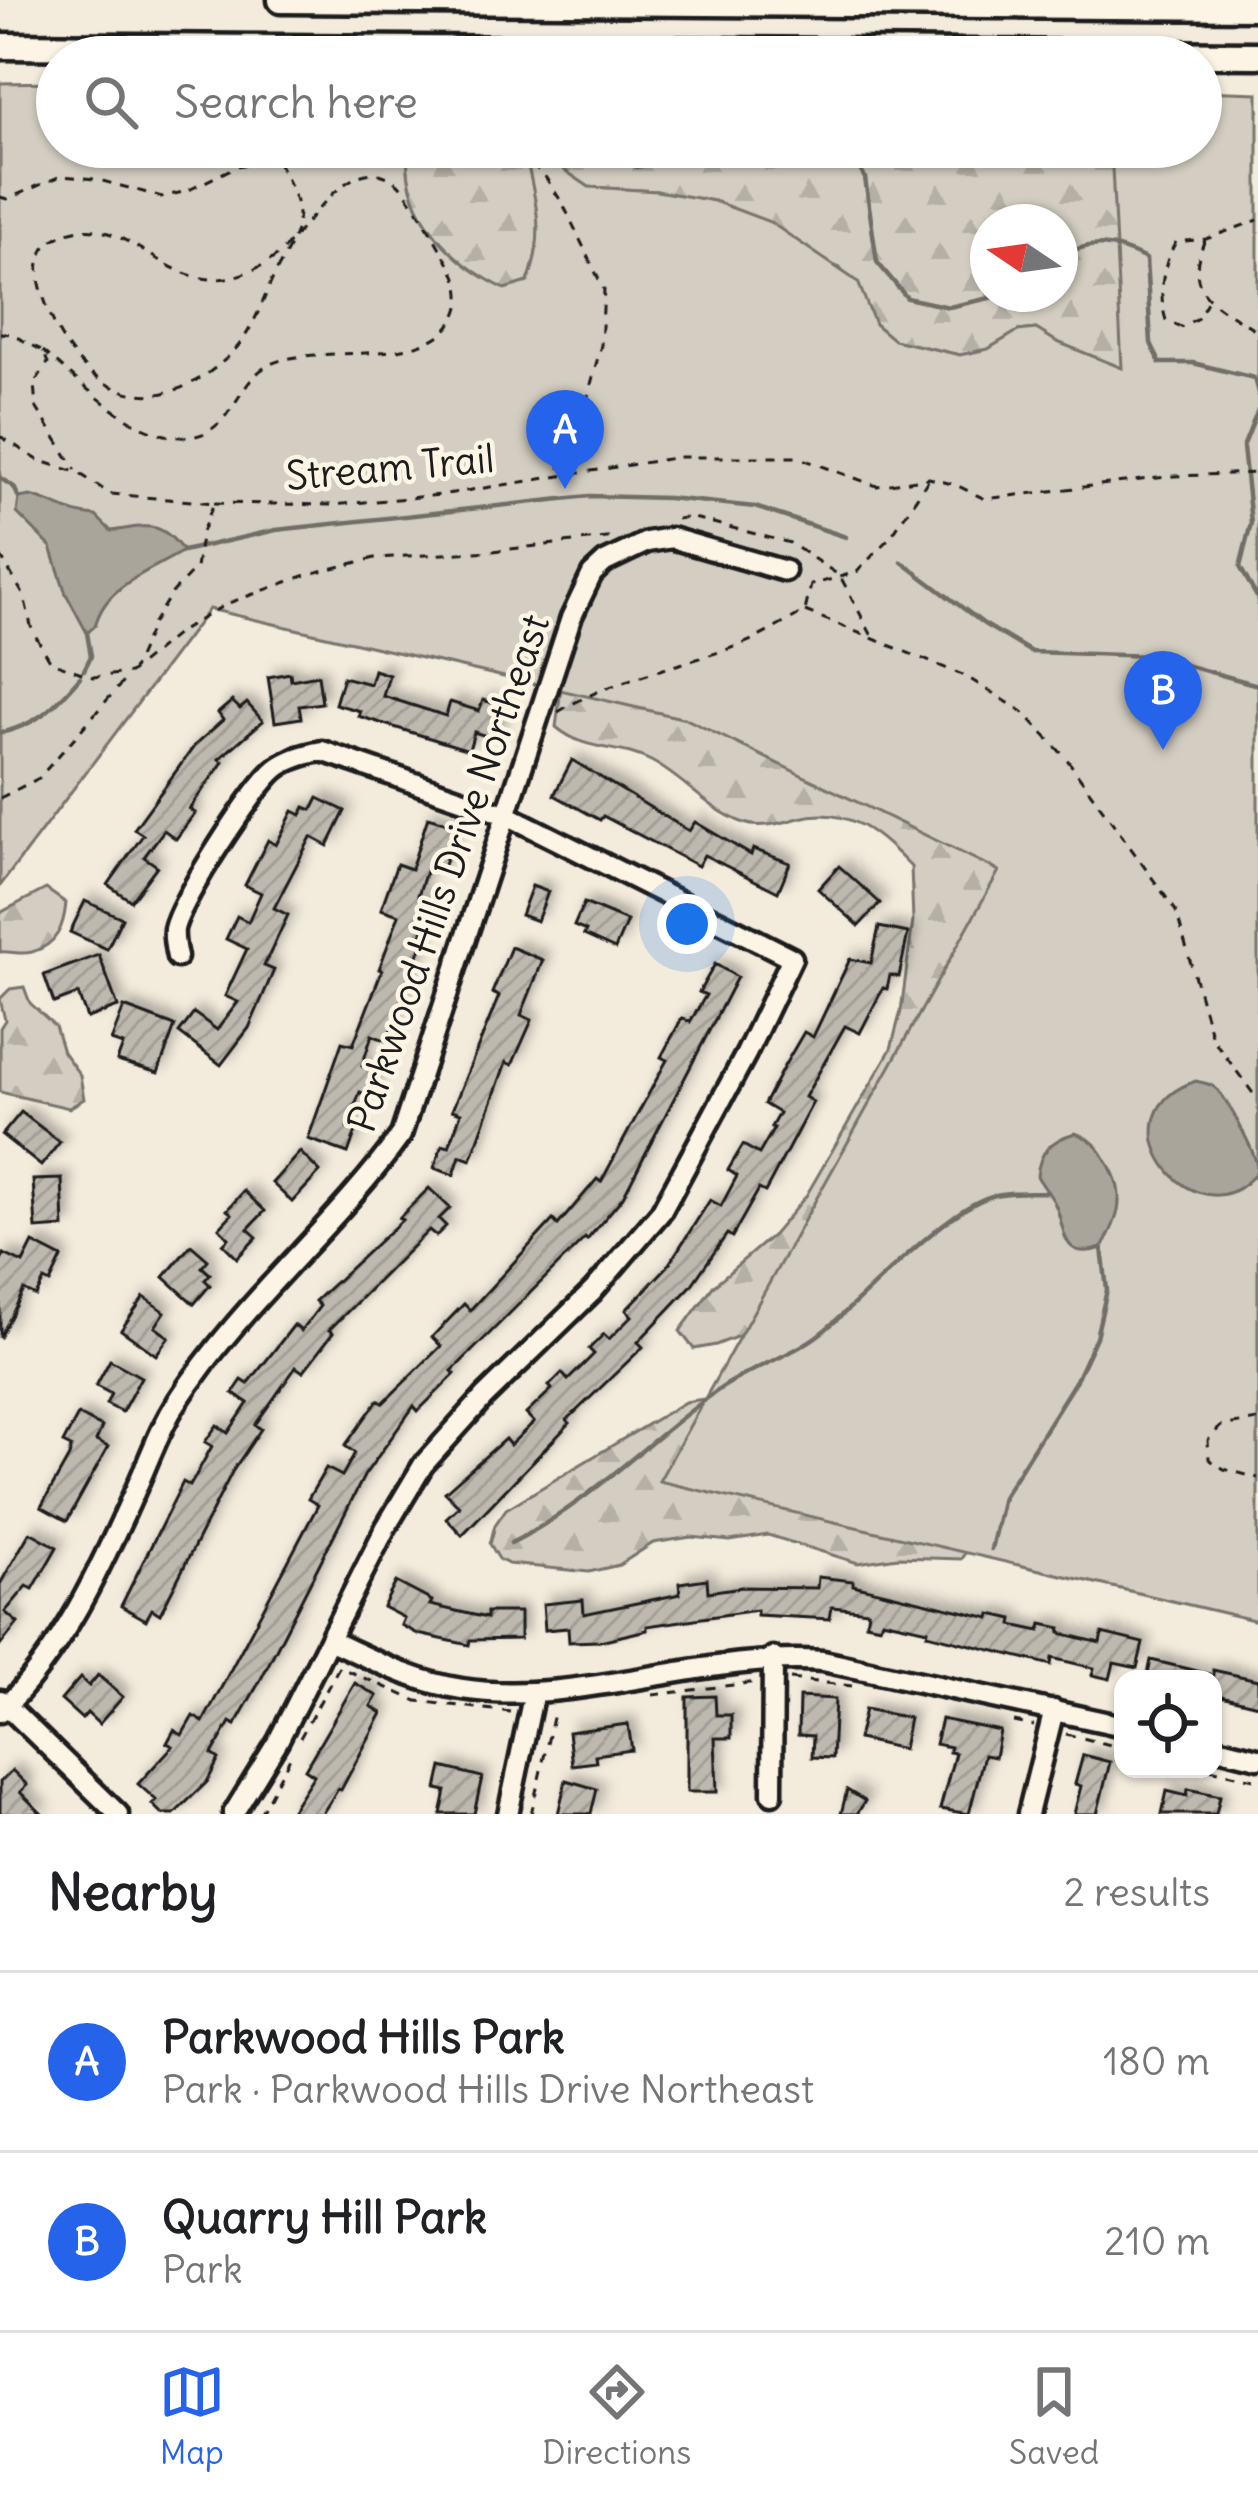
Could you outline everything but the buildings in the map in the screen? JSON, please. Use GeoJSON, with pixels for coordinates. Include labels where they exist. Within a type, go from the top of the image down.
{"type":"FeatureCollection","features":[{"type":"Feature","properties":{"kind":"main road"},"geometry":{"type":"LineString","coordinates":[[281,0],[1258,7]]}},
{"type":"Feature","properties":{"kind":"main road"},"geometry":{"type":"LineString","coordinates":[[0,46],[36,46]]}},
{"type":"Feature","properties":{"kind":"main road"},"geometry":{"type":"LineString","coordinates":[[1222,55],[1258,55]]}},
{"type":"Feature","properties":{"kind":"street","name":"Parkwood Hills Drive Northeast"},"geometry":{"type":"LineString","coordinates":[[2,1706],[56,1643],[128,1508],[173,1406],[215,1346],[364,1187],[401,1135],[577,604],[592,574],[605,562],[647,542],[671,538],[784,571]]}},
{"type":"Feature","properties":{"kind":"street"},"geometry":{"type":"LineString","coordinates":[[177,957],[173,933],[181,909],[256,792],[276,769],[298,756],[322,751],[507,815],[792,958],[661,1213],[593,1291],[484,1397],[423,1465],[233,1814]]}},
{"type":"Feature","properties":{"kind":"street"},"geometry":{"type":"LineString","coordinates":[[331,1641],[424,1681],[465,1690],[534,1692],[773,1657],[823,1661],[1114,1724]]}},
{"type":"Feature","properties":{"kind":"street"},"geometry":{"type":"LineString","coordinates":[[772,1794],[773,1657]]}},
{"type":"Feature","properties":{"kind":"street"},"geometry":{"type":"LineString","coordinates":[[508,1814],[534,1692]]}},
{"type":"Feature","properties":{"kind":"street"},"geometry":{"type":"LineString","coordinates":[[2,1706],[118,1814]]}},
{"type":"Feature","properties":{"kind":"street"},"geometry":{"type":"LineString","coordinates":[[1028,1814],[1054,1710]]}},
{"type":"Feature","properties":{"kind":"street"},"geometry":{"type":"LineString","coordinates":[[1222,1749],[1258,1758]]}},
{"type":"Feature","properties":{"kind":"path"},"geometry":{"type":"LineString","coordinates":[[0,197],[7,199],[61,176],[95,178],[162,196],[188,190],[233,168]]}},
{"type":"Feature","properties":{"kind":"path"},"geometry":{"type":"LineString","coordinates":[[0,333],[44,351],[123,414],[154,432],[182,438],[208,432],[271,363],[395,350],[442,334],[461,301],[457,279],[406,193],[394,180],[376,174],[332,192],[295,235],[274,259],[241,274],[212,279],[179,272],[110,231],[73,229],[46,244],[37,265],[49,307],[76,357],[101,384],[131,396],[169,392],[206,374],[232,353],[254,322],[295,235],[298,215],[281,168]]}},
{"type":"Feature","properties":{"kind":"path"},"geometry":{"type":"LineString","coordinates":[[535,168],[563,204],[604,290],[602,345],[583,416],[562,455],[559,479]]}},
{"type":"Feature","properties":{"kind":"path"},"geometry":{"type":"LineString","coordinates":[[1207,302],[1198,318],[1181,327],[1166,320],[1161,303],[1167,256],[1176,242],[1206,238],[1258,220]]}},
{"type":"Feature","properties":{"kind":"path"},"geometry":{"type":"LineString","coordinates":[[1206,238],[1195,270],[1207,302],[1258,331]]}},
{"type":"Feature","properties":{"kind":"path"},"geometry":{"type":"LineString","coordinates":[[44,351],[47,363],[34,384],[36,406],[79,473]]}},
{"type":"Feature","properties":{"kind":"path","name":"Stream Trail"},"geometry":{"type":"LineString","coordinates":[[0,436],[38,460],[79,473],[110,494],[214,503],[333,505],[559,479],[575,472],[680,457],[797,457],[877,486],[929,478]]}},
{"type":"Feature","properties":{"kind":"path"},"geometry":{"type":"LineString","coordinates":[[536,726],[575,702],[744,644],[805,611],[811,585],[857,572],[892,535],[929,478],[985,499],[1174,476],[1256,473]]}},
{"type":"Feature","properties":{"kind":"path"},"geometry":{"type":"LineString","coordinates":[[0,798],[39,778],[130,673],[154,621],[196,568],[202,532],[214,503]]}},
{"type":"Feature","properties":{"kind":"path"},"geometry":{"type":"LineString","coordinates":[[678,519],[712,522],[790,543],[840,576],[872,636]]}},
{"type":"Feature","properties":{"kind":"path"},"geometry":{"type":"LineString","coordinates":[[0,555],[24,596],[32,630],[51,662],[93,677],[130,673],[178,633],[226,604],[309,574],[375,558],[623,536]]}},
{"type":"Feature","properties":{"kind":"path"},"geometry":{"type":"LineString","coordinates":[[805,611],[965,676],[1023,712],[1066,758],[1176,911],[1212,1038],[1258,1100]]}},
{"type":"Feature","properties":{"kind":"path"},"geometry":{"type":"LineString","coordinates":[[1258,1420],[1221,1426],[1208,1440],[1209,1459],[1224,1469],[1258,1478]]}},
{"type":"Feature","properties":{"kind":"path"},"geometry":{"type":"LineString","coordinates":[[260,1814],[339,1667],[417,1701],[512,1713]]}},
{"type":"Feature","properties":{"kind":"path"},"geometry":{"type":"LineString","coordinates":[[643,1697],[774,1680],[863,1688]]}},
{"type":"Feature","properties":{"kind":"path"},"geometry":{"type":"LineString","coordinates":[[531,1814],[556,1708]]}},
{"type":"Feature","properties":{"kind":"path"},"geometry":{"type":"LineString","coordinates":[[1007,1720],[1114,1746]]}},
{"type":"Feature","properties":{"kind":"path"},"geometry":{"type":"LineString","coordinates":[[1222,1772],[1258,1780]]}},
{"type":"Feature","properties":{"kind":"green space"},"geometry":{"type":"Polygon","coordinates":[[[36,82],[36,168],[408,168],[412,193],[433,233],[466,265],[505,289],[528,282],[537,248],[536,202],[528,168],[563,168],[589,187],[714,201],[770,222],[858,282],[875,324],[894,340],[960,355],[988,349],[1018,331],[1036,329],[1122,368],[1112,168],[1222,168],[1222,92],[1258,93],[1258,1621],[659,1481],[999,871],[686,719],[209,609],[0,886],[0,83],[36,82]]]}},
{"type":"Feature","properties":{"kind":"green space"},"geometry":{"type":"Polygon","coordinates":[[[1258,112],[1149,379],[1036,329],[1018,331],[988,349],[960,355],[893,340],[875,324],[840,268],[657,191],[589,187],[563,168],[1222,168],[1222,134],[1258,112]]]}},
{"type":"Feature","properties":{"kind":"green space"},"geometry":{"type":"Polygon","coordinates":[[[528,168],[538,233],[528,282],[505,290],[449,250],[421,214],[408,171],[528,168]]]}},
{"type":"Feature","properties":{"kind":"green space"},"geometry":{"type":"Polygon","coordinates":[[[562,680],[1085,795],[759,1328],[716,1345],[694,1349],[680,1331],[714,1285],[773,1235],[806,1196],[891,1049],[913,921],[911,867],[874,834],[848,819],[817,815],[771,825],[744,823],[651,761],[568,735],[556,727],[562,680]]]}},
{"type":"Feature","properties":{"kind":"green space"},"geometry":{"type":"Polygon","coordinates":[[[46,889],[66,903],[58,934],[32,952],[0,952],[0,913],[46,889]]]}},
{"type":"Feature","properties":{"kind":"green space"},"geometry":{"type":"Polygon","coordinates":[[[24,987],[30,1003],[55,1026],[63,1052],[80,1075],[84,1099],[69,1108],[0,1092],[0,1028],[5,1020],[0,999],[10,989],[24,987]]]}},
{"type":"Feature","properties":{"kind":"green space"},"geometry":{"type":"Polygon","coordinates":[[[735,1394],[979,1531],[961,1559],[898,1557],[858,1563],[768,1535],[653,1543],[619,1565],[589,1572],[508,1564],[499,1559],[490,1544],[506,1509],[685,1402],[735,1394]]]}},
{"type":"Feature","properties":{"kind":"shaded area"},"geometry":{"type":"Polygon","coordinates":[[[30,496],[96,516],[111,531],[160,529],[183,551],[119,589],[87,633],[66,594],[51,547],[17,513],[19,498],[30,496]]]}},
{"type":"Feature","properties":{"kind":"shaded area"},"geometry":{"type":"Polygon","coordinates":[[[1196,1081],[1219,1092],[1256,1162],[1253,1177],[1223,1194],[1200,1193],[1179,1181],[1163,1163],[1154,1141],[1155,1117],[1168,1097],[1196,1081]]]}},
{"type":"Feature","properties":{"kind":"shaded area"},"geometry":{"type":"Polygon","coordinates":[[[1075,1133],[1102,1154],[1118,1187],[1116,1217],[1102,1248],[1088,1251],[1071,1246],[1054,1202],[1037,1176],[1048,1148],[1075,1133]]]}},
{"type":"Feature","properties":{"kind":"waterway"},"geometry":{"type":"LineString","coordinates":[[859,168],[865,178],[877,262],[907,298],[949,307],[970,302]]}},
{"type":"Feature","properties":{"kind":"waterway"},"geometry":{"type":"LineString","coordinates":[[1078,249],[1103,245],[1146,259],[1151,343],[1160,363],[1193,363],[1254,378],[1258,393]]}},
{"type":"Feature","properties":{"kind":"waterway"},"geometry":{"type":"LineString","coordinates":[[1258,410],[1243,447],[1251,523],[1240,567],[1258,599]]}},
{"type":"Feature","properties":{"kind":"waterway"},"geometry":{"type":"LineString","coordinates":[[0,478],[14,487],[19,498]]}},
{"type":"Feature","properties":{"kind":"waterway"},"geometry":{"type":"LineString","coordinates":[[183,551],[276,530],[589,496],[755,507],[846,537]]}},
{"type":"Feature","properties":{"kind":"waterway"},"geometry":{"type":"LineString","coordinates":[[902,562],[984,624],[1031,652],[1152,656],[1258,685]]}},
{"type":"Feature","properties":{"kind":"waterway"},"geometry":{"type":"LineString","coordinates":[[84,670],[91,656],[87,633]]}},
{"type":"Feature","properties":{"kind":"waterway"},"geometry":{"type":"LineString","coordinates":[[0,733],[45,713],[80,677]]}},
{"type":"Feature","properties":{"kind":"waterway"},"geometry":{"type":"LineString","coordinates":[[511,1543],[592,1491],[717,1391],[821,1333],[951,1218],[992,1196],[1047,1192]]}},
{"type":"Feature","properties":{"kind":"waterway"},"geometry":{"type":"LineString","coordinates":[[991,1549],[1003,1497],[1076,1380],[1096,1337],[1107,1290],[1102,1248]]}},
{"type":"Feature","properties":{"kind":"place","name":"Parkwood Hills Park"},"geometry":{"type":"Point","coordinates":[565,489]}},
{"type":"Feature","properties":{"kind":"place","name":"Quarry Hill Park"},"geometry":{"type":"Point","coordinates":[1163,750]}}]}
